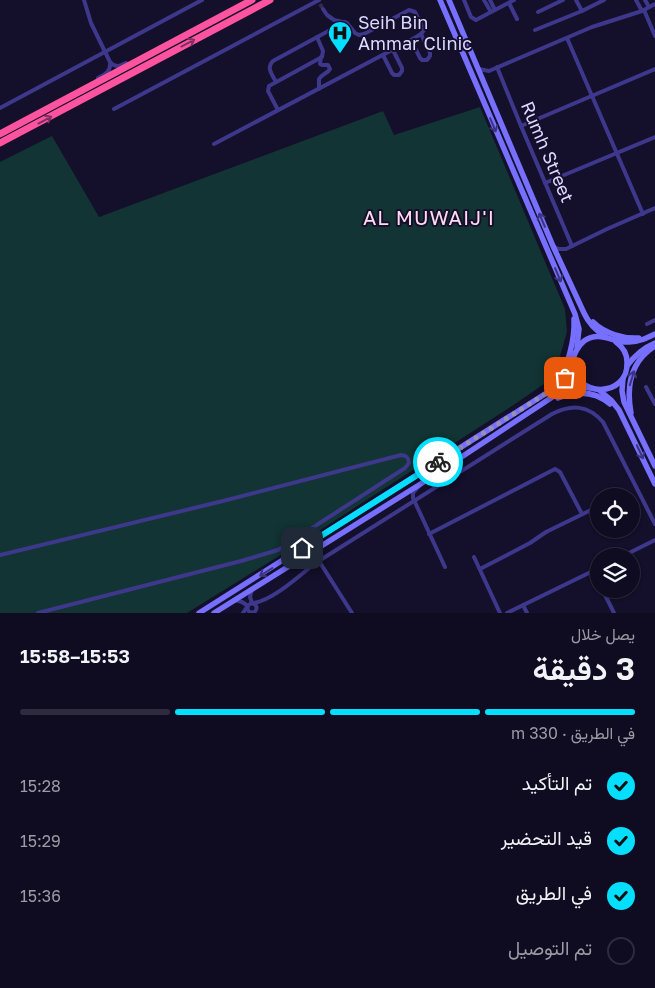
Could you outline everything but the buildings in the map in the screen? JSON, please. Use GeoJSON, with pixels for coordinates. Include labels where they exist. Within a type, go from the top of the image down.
{"type":"FeatureCollection","features":[{"type":"Feature","properties":{"kind":"highway"},"geometry":{"type":"LineString","coordinates":[[0,134],[252,0]]}},
{"type":"Feature","properties":{"kind":"highway"},"geometry":{"type":"LineString","coordinates":[[0,143],[270,0]]}},
{"type":"Feature","properties":{"kind":"main road"},"geometry":{"type":"LineString","coordinates":[[449,0],[560,262],[589,324],[620,344],[624,351],[627,358],[627,366],[622,397],[655,466]]}},
{"type":"Feature","properties":{"kind":"main road"},"geometry":{"type":"LineString","coordinates":[[441,3],[447,5],[453,19],[459,24]]}},
{"type":"Feature","properties":{"kind":"main road"},"geometry":{"type":"LineString","coordinates":[[199,613],[556,387],[562,382],[569,371],[577,349],[579,329],[577,319],[441,3]]}},
{"type":"Feature","properties":{"kind":"main road"},"geometry":{"type":"LineString","coordinates":[[476,86],[482,91],[491,110],[496,110]]}},
{"type":"Feature","properties":{"kind":"main road"},"geometry":{"type":"LineString","coordinates":[[581,305],[596,325],[620,336],[638,338],[655,333]]}},
{"type":"Feature","properties":{"kind":"main road"},"geometry":{"type":"LineString","coordinates":[[543,395],[558,381],[565,367],[574,338],[573,309]]}},
{"type":"Feature","properties":{"kind":"main road"},"geometry":{"type":"LineString","coordinates":[[577,349],[590,338],[601,336],[625,342],[636,342],[655,333]]}},
{"type":"Feature","properties":{"kind":"main road"},"geometry":{"type":"LineString","coordinates":[[627,366],[636,354],[655,342]]}},
{"type":"Feature","properties":{"kind":"main road"},"geometry":{"type":"LineString","coordinates":[[632,417],[629,396],[631,380],[638,362],[655,346]]}},
{"type":"Feature","properties":{"kind":"main road"},"geometry":{"type":"LineString","coordinates":[[574,357],[573,365],[578,379],[591,388]]}},
{"type":"Feature","properties":{"kind":"main road"},"geometry":{"type":"LineString","coordinates":[[214,613],[419,485],[557,394],[571,388],[580,387],[604,390],[614,386],[624,377]]}},
{"type":"Feature","properties":{"kind":"main road"},"geometry":{"type":"LineString","coordinates":[[599,390],[615,405],[625,420],[655,484]]}},
{"type":"Feature","properties":{"kind":"main road"},"geometry":{"type":"LineString","coordinates":[[546,402],[574,393],[589,394],[608,402],[625,420]]}},
{"type":"Feature","properties":{"kind":"main road"},"geometry":{"type":"LineString","coordinates":[[207,613],[225,598]]}},
{"type":"Feature","properties":{"kind":"street"},"geometry":{"type":"LineString","coordinates":[[79,92],[88,84],[107,73],[110,68],[110,62],[91,23],[84,0]]}},
{"type":"Feature","properties":{"kind":"street"},"geometry":{"type":"LineString","coordinates":[[1,106],[202,0]]}},
{"type":"Feature","properties":{"kind":"street"},"geometry":{"type":"LineString","coordinates":[[464,0],[474,20],[514,0]]}},
{"type":"Feature","properties":{"kind":"street"},"geometry":{"type":"LineString","coordinates":[[484,0],[493,11]]}},
{"type":"Feature","properties":{"kind":"street"},"geometry":{"type":"LineString","coordinates":[[490,0],[493,11]]}},
{"type":"Feature","properties":{"kind":"street"},"geometry":{"type":"LineString","coordinates":[[538,12],[564,0]]}},
{"type":"Feature","properties":{"kind":"street"},"geometry":{"type":"LineString","coordinates":[[576,0],[582,11]]}},
{"type":"Feature","properties":{"kind":"street"},"geometry":{"type":"LineString","coordinates":[[535,30],[604,0]]}},
{"type":"Feature","properties":{"kind":"street"},"geometry":{"type":"LineString","coordinates":[[636,0],[643,10],[655,36]]}},
{"type":"Feature","properties":{"kind":"street"},"geometry":{"type":"LineString","coordinates":[[645,0],[649,7]]}},
{"type":"Feature","properties":{"kind":"street"},"geometry":{"type":"LineString","coordinates":[[114,109],[319,1]]}},
{"type":"Feature","properties":{"kind":"street"},"geometry":{"type":"LineString","coordinates":[[509,3],[517,18]]}},
{"type":"Feature","properties":{"kind":"street"},"geometry":{"type":"LineString","coordinates":[[484,81],[489,71],[605,22],[643,10],[655,4]]}},
{"type":"Feature","properties":{"kind":"street"},"geometry":{"type":"LineString","coordinates":[[214,144],[393,50],[421,34],[424,29],[415,12],[411,10],[362,35],[357,35],[349,24],[330,18],[323,9]]}},
{"type":"Feature","properties":{"kind":"street"},"geometry":{"type":"LineString","coordinates":[[276,82],[269,69],[271,62],[345,22]]}},
{"type":"Feature","properties":{"kind":"street"},"geometry":{"type":"LineString","coordinates":[[411,40],[420,58],[428,59],[430,53],[421,34]]}},
{"type":"Feature","properties":{"kind":"street"},"geometry":{"type":"LineString","coordinates":[[317,37],[323,51],[320,64],[328,65],[330,69],[319,79],[319,89]]}},
{"type":"Feature","properties":{"kind":"street"},"geometry":{"type":"LineString","coordinates":[[567,38],[643,214]]}},
{"type":"Feature","properties":{"kind":"street"},"geometry":{"type":"LineString","coordinates":[[383,55],[392,73],[399,75],[402,68],[393,50]]}},
{"type":"Feature","properties":{"kind":"street"},"geometry":{"type":"LineString","coordinates":[[110,62],[113,65],[119,66],[150,54]]}},
{"type":"Feature","properties":{"kind":"street"},"geometry":{"type":"LineString","coordinates":[[278,110],[268,91],[269,86],[322,57]]}},
{"type":"Feature","properties":{"kind":"street","name":"Rumh Street"},"geometry":{"type":"LineString","coordinates":[[498,67],[572,246]]}},
{"type":"Feature","properties":{"kind":"street"},"geometry":{"type":"LineString","coordinates":[[479,69],[489,71]]}},
{"type":"Feature","properties":{"kind":"street"},"geometry":{"type":"LineString","coordinates":[[521,126],[655,69]]}},
{"type":"Feature","properties":{"kind":"street"},"geometry":{"type":"LineString","coordinates":[[545,183],[655,136]]}},
{"type":"Feature","properties":{"kind":"street"},"geometry":{"type":"LineString","coordinates":[[554,246],[559,249],[566,249],[655,208]]}},
{"type":"Feature","properties":{"kind":"street"},"geometry":{"type":"LineString","coordinates":[[560,262],[566,249]]}},
{"type":"Feature","properties":{"kind":"street"},"geometry":{"type":"LineString","coordinates":[[647,324],[655,320]]}},
{"type":"Feature","properties":{"kind":"street"},"geometry":{"type":"LineString","coordinates":[[646,387],[655,404]]}},
{"type":"Feature","properties":{"kind":"street"},"geometry":{"type":"LineString","coordinates":[[261,602],[250,603],[245,613],[254,611],[261,602],[293,582],[319,561],[413,500],[552,414],[565,408],[582,407],[590,410],[604,422],[655,524]]}},
{"type":"Feature","properties":{"kind":"street"},"geometry":{"type":"LineString","coordinates":[[0,555],[400,456],[408,459],[408,465],[405,468],[278,550],[38,613]]}},
{"type":"Feature","properties":{"kind":"street"},"geometry":{"type":"LineString","coordinates":[[429,534],[555,469],[560,472],[582,514]]}},
{"type":"Feature","properties":{"kind":"street"},"geometry":{"type":"LineString","coordinates":[[413,500],[413,493],[419,485]]}},
{"type":"Feature","properties":{"kind":"street"},"geometry":{"type":"LineString","coordinates":[[399,497],[409,496],[413,500],[445,567]]}},
{"type":"Feature","properties":{"kind":"street"},"geometry":{"type":"LineString","coordinates":[[480,569],[530,544],[542,534],[590,510]]}},
{"type":"Feature","properties":{"kind":"street"},"geometry":{"type":"LineString","coordinates":[[639,548],[655,540]]}},
{"type":"Feature","properties":{"kind":"street"},"geometry":{"type":"LineString","coordinates":[[474,557],[500,613]]}},
{"type":"Feature","properties":{"kind":"street"},"geometry":{"type":"LineString","coordinates":[[319,561],[352,613]]}},
{"type":"Feature","properties":{"kind":"street"},"geometry":{"type":"LineString","coordinates":[[507,613],[590,572]]}},
{"type":"Feature","properties":{"kind":"street"},"geometry":{"type":"LineString","coordinates":[[252,589],[250,597],[256,607],[254,611]]}},
{"type":"Feature","properties":{"kind":"street"},"geometry":{"type":"LineString","coordinates":[[606,598],[614,613]]}},
{"type":"Feature","properties":{"kind":"street"},"geometry":{"type":"LineString","coordinates":[[235,600],[242,602],[249,610],[254,611]]}},
{"type":"Feature","properties":{"kind":"street"},"geometry":{"type":"LineString","coordinates":[[523,605],[527,613]]}},
{"type":"Feature","properties":{"kind":"green space"},"geometry":{"type":"Polygon","coordinates":[[[480,107],[565,309],[567,332],[554,377],[305,540],[187,613],[0,613],[0,162],[52,136],[99,217],[383,111],[394,135],[480,107]]]}},
{"type":"Feature","properties":{"kind":"tunnel"},"geometry":{"type":"LineString","coordinates":[[320,4],[323,9]]}},
{"type":"Feature","properties":{"kind":"way so far"},"geometry":{"type":"LineString","coordinates":[[438,462],[556,387],[565,378]]}},
{"type":"Feature","properties":{"kind":"place","name":"Seih Bin Ammar Clinic"},"geometry":{"type":"Point","coordinates":[340,54]}},
{"type":"Feature","properties":{"kind":"district","name":"AL MUWAIJ'I"},"geometry":{"type":"Point","coordinates":[429,218]}},
{"type":"Feature","properties":{"kind":"route"},"geometry":{"type":"LineString","coordinates":[[302,548],[438,462]]}}]}
